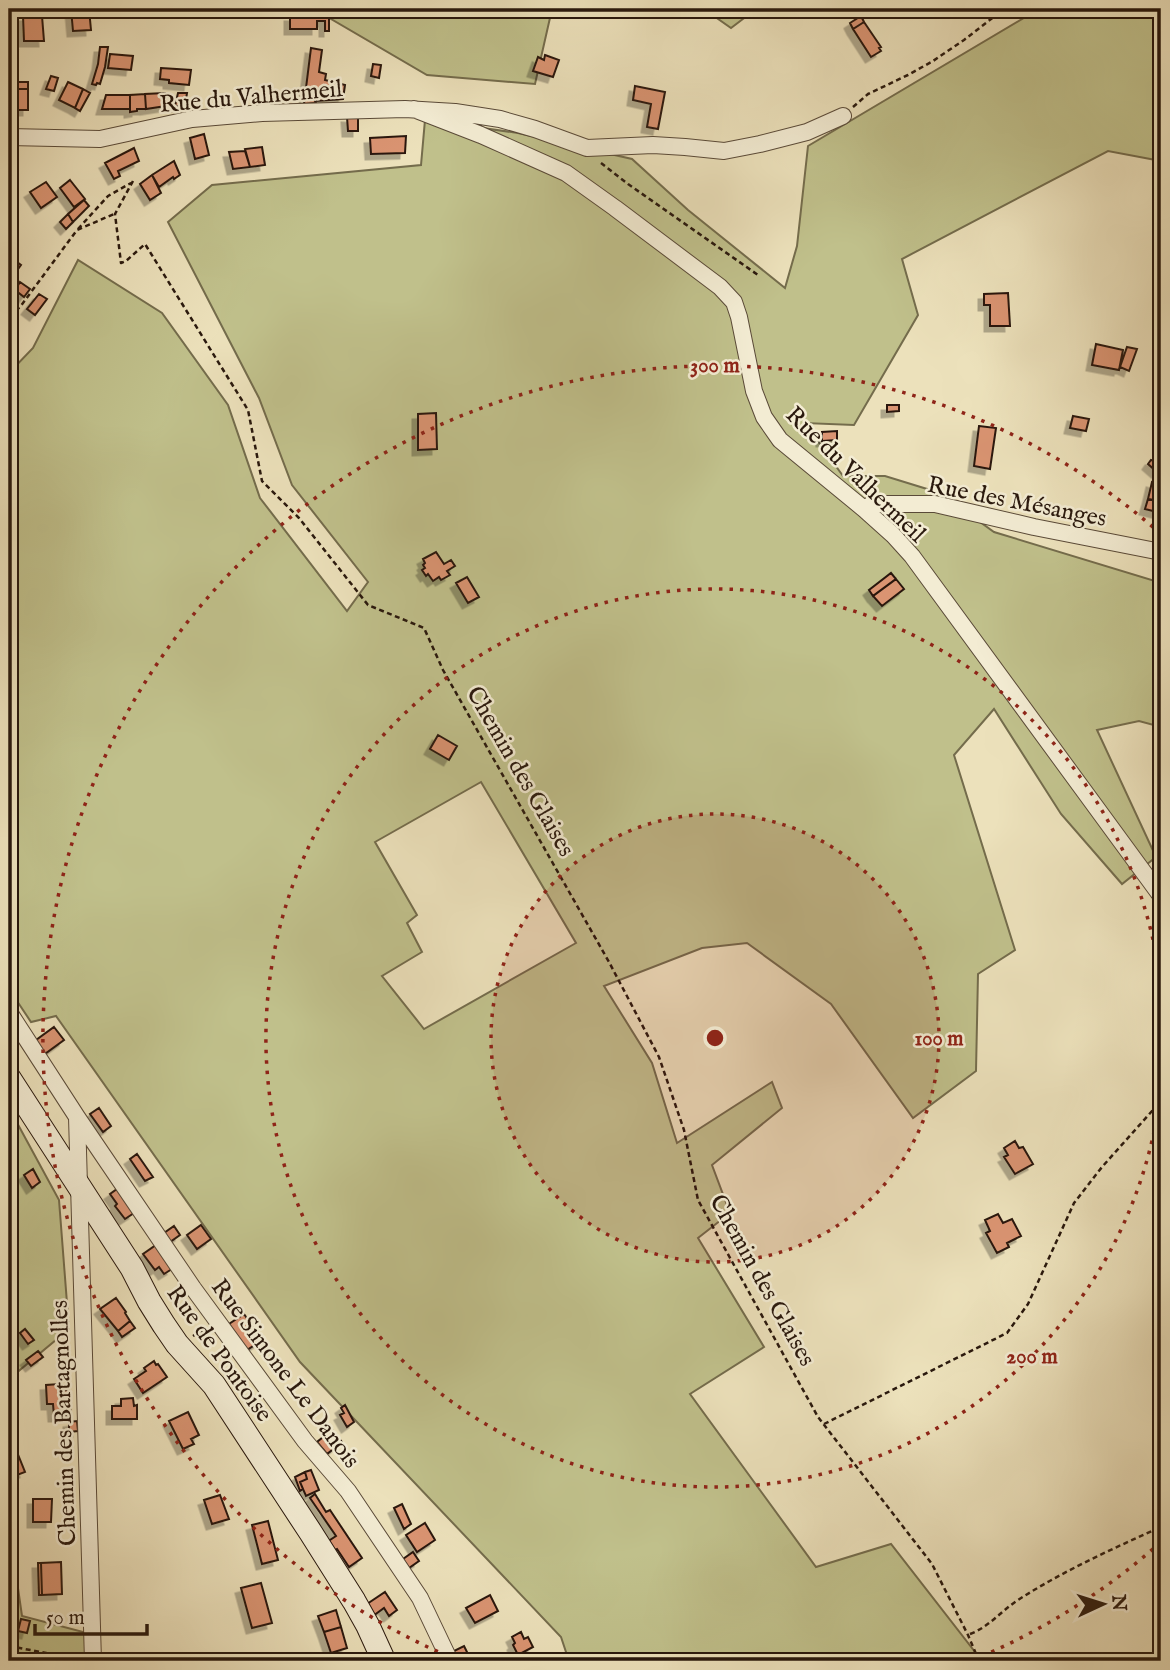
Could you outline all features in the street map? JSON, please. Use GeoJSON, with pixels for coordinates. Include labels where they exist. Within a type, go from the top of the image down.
{"type":"FeatureCollection","features":[{"type":"Feature","properties":{"kind":"main road","name":"Rue de Pontoise"},"geometry":{"type":"LineString","coordinates":[[9,1078],[132,1268],[164,1325],[214,1385],[296,1509],[354,1601],[384,1661]]}},
{"type":"Feature","properties":{"kind":"street","name":"Rue du Valhermeil"},"geometry":{"type":"LineString","coordinates":[[9,137],[100,139],[206,118],[262,113],[414,109],[500,119],[587,148]]}},
{"type":"Feature","properties":{"kind":"street","name":"Rue du Valhermeil"},"geometry":{"type":"LineString","coordinates":[[414,109],[566,173],[720,287],[734,302],[754,391],[764,416],[780,440],[864,509],[912,556],[1161,895]]}},
{"type":"Feature","properties":{"kind":"street"},"geometry":{"type":"LineString","coordinates":[[587,148],[653,145],[724,151],[760,145],[807,132],[842,116]]}},
{"type":"Feature","properties":{"kind":"street","name":"Rue des Mésanges"},"geometry":{"type":"LineString","coordinates":[[864,509],[872,504],[935,505],[1161,552]]}},
{"type":"Feature","properties":{"kind":"street","name":"Rue Simone Le Danois"},"geometry":{"type":"LineString","coordinates":[[9,1012],[193,1288],[305,1441],[355,1502],[420,1598],[450,1661]]}},
{"type":"Feature","properties":{"kind":"street","name":"Chemin des Bartagnolles"},"geometry":{"type":"LineString","coordinates":[[77,1117],[93,1661]]}},
{"type":"Feature","properties":{"kind":"path"},"geometry":{"type":"LineString","coordinates":[[842,116],[868,94],[933,61],[1004,9]]}},
{"type":"Feature","properties":{"kind":"path"},"geometry":{"type":"LineString","coordinates":[[587,148],[596,159],[628,184],[758,275]]}},
{"type":"Feature","properties":{"kind":"path"},"geometry":{"type":"LineString","coordinates":[[9,316],[20,307],[77,230],[108,196],[134,181],[115,214],[77,230]]}},
{"type":"Feature","properties":{"kind":"path","name":"Chemin des Glaises"},"geometry":{"type":"LineString","coordinates":[[115,214],[121,263],[145,244],[248,410],[262,481],[299,518],[368,605],[424,628],[443,670],[609,962],[659,1056],[684,1130],[698,1200],[818,1418],[932,1564],[979,1661]]}},
{"type":"Feature","properties":{"kind":"path"},"geometry":{"type":"LineString","coordinates":[[824,1424],[1007,1333],[1028,1304],[1074,1203],[1161,1101]]}},
{"type":"Feature","properties":{"kind":"path"},"geometry":{"type":"LineString","coordinates":[[968,1635],[981,1630],[1016,1601],[1094,1556],[1161,1527]]}},
{"type":"Feature","properties":{"kind":"path"},"geometry":{"type":"LineString","coordinates":[[9,1646],[88,1661]]}},
{"type":"Feature","properties":{"kind":"green space"},"geometry":{"type":"Polygon","coordinates":[[[314,9],[552,9],[535,84],[427,75],[314,9]]]}},
{"type":"Feature","properties":{"kind":"green space"},"geometry":{"type":"Polygon","coordinates":[[[704,9],[756,9],[731,28],[704,9]]]}},
{"type":"Feature","properties":{"kind":"green space"},"geometry":{"type":"Polygon","coordinates":[[[1039,9],[1161,9],[1161,161],[1108,151],[902,259],[918,315],[854,425],[805,423],[843,476],[885,476],[940,493],[994,532],[1155,581],[1161,608],[1161,727],[1139,721],[1097,730],[1156,857],[1122,884],[1061,814],[994,709],[954,755],[1015,950],[978,974],[976,1071],[913,1118],[831,1004],[747,943],[702,948],[604,986],[652,1063],[677,1143],[772,1082],[782,1108],[712,1165],[730,1213],[698,1238],[764,1347],[690,1394],[816,1567],[891,1544],[982,1661],[569,1661],[561,1637],[300,1362],[56,1016],[31,1022],[9,989],[9,373],[33,348],[78,260],[162,313],[228,405],[260,498],[347,611],[368,582],[292,485],[259,398],[168,222],[212,185],[421,165],[425,120],[518,133],[632,159],[688,210],[785,288],[797,246],[808,146],[1039,9]],[[481,782],[375,842],[417,915],[407,923],[422,952],[382,976],[424,1029],[576,943],[481,782]]]}},
{"type":"Feature","properties":{"kind":"green space"},"geometry":{"type":"Polygon","coordinates":[[[9,1108],[59,1200],[69,1329],[9,1379],[9,1108]]]}},
{"type":"Feature","properties":{"kind":"green space"},"geometry":{"type":"Polygon","coordinates":[[[9,1526],[22,1616],[87,1633],[90,1661],[9,1661],[9,1526]]]}},
{"type":"Feature","properties":{"kind":"building"},"geometry":{"type":"Polygon","coordinates":[[[71,9],[89,9],[91,30],[73,31],[71,9]]]}},
{"type":"Feature","properties":{"kind":"building"},"geometry":{"type":"Polygon","coordinates":[[[23,16],[42,16],[44,41],[24,41],[23,16]]]}},
{"type":"Feature","properties":{"kind":"building"},"geometry":{"type":"Polygon","coordinates":[[[290,16],[329,17],[329,31],[325,31],[325,21],[317,21],[317,29],[290,29],[290,16]]]}},
{"type":"Feature","properties":{"kind":"building"},"geometry":{"type":"Polygon","coordinates":[[[861,16],[864,22],[853,29],[850,23],[861,16]]]}},
{"type":"Feature","properties":{"kind":"building"},"geometry":{"type":"Polygon","coordinates":[[[864,22],[881,47],[881,51],[871,57],[853,29],[864,22]]]}},
{"type":"Feature","properties":{"kind":"building"},"geometry":{"type":"Polygon","coordinates":[[[100,47],[108,47],[100,84],[96,85],[92,84],[100,47]]]}},
{"type":"Feature","properties":{"kind":"building"},"geometry":{"type":"Polygon","coordinates":[[[311,48],[322,50],[319,72],[326,74],[325,80],[345,85],[343,99],[304,104],[311,48]]]}},
{"type":"Feature","properties":{"kind":"building"},"geometry":{"type":"Polygon","coordinates":[[[9,50],[18,50],[17,63],[9,64],[9,50]]]}},
{"type":"Feature","properties":{"kind":"building"},"geometry":{"type":"Polygon","coordinates":[[[110,54],[133,56],[131,70],[108,68],[110,54]]]}},
{"type":"Feature","properties":{"kind":"building"},"geometry":{"type":"Polygon","coordinates":[[[545,55],[559,60],[553,77],[533,71],[538,57],[544,60],[545,55]]]}},
{"type":"Feature","properties":{"kind":"building"},"geometry":{"type":"Polygon","coordinates":[[[373,64],[381,65],[379,78],[371,76],[373,64]]]}},
{"type":"Feature","properties":{"kind":"building"},"geometry":{"type":"Polygon","coordinates":[[[161,68],[191,70],[189,85],[160,79],[161,68]]]}},
{"type":"Feature","properties":{"kind":"building"},"geometry":{"type":"Polygon","coordinates":[[[51,76],[58,78],[54,91],[46,89],[51,76]]]}},
{"type":"Feature","properties":{"kind":"building"},"geometry":{"type":"Polygon","coordinates":[[[13,82],[28,82],[28,89],[13,89],[13,82]]]}},
{"type":"Feature","properties":{"kind":"building"},"geometry":{"type":"Polygon","coordinates":[[[68,82],[83,89],[75,108],[59,100],[68,82]]]}},
{"type":"Feature","properties":{"kind":"building"},"geometry":{"type":"Polygon","coordinates":[[[635,86],[665,92],[658,129],[647,127],[651,104],[633,100],[635,86]]]}},
{"type":"Feature","properties":{"kind":"building"},"geometry":{"type":"Polygon","coordinates":[[[13,89],[28,89],[28,110],[13,110],[13,89]]]}},
{"type":"Feature","properties":{"kind":"building"},"geometry":{"type":"Polygon","coordinates":[[[83,89],[90,93],[80,111],[75,108],[83,89]]]}},
{"type":"Feature","properties":{"kind":"building"},"geometry":{"type":"Polygon","coordinates":[[[165,93],[166,106],[146,109],[145,94],[165,93]]]}},
{"type":"Feature","properties":{"kind":"building"},"geometry":{"type":"Polygon","coordinates":[[[178,93],[187,93],[185,106],[175,106],[178,93]]]}},
{"type":"Feature","properties":{"kind":"building"},"geometry":{"type":"Polygon","coordinates":[[[145,94],[146,109],[130,112],[130,95],[145,94]]]}},
{"type":"Feature","properties":{"kind":"building"},"geometry":{"type":"Polygon","coordinates":[[[106,95],[130,95],[130,109],[102,109],[106,95]]]}},
{"type":"Feature","properties":{"kind":"building"},"geometry":{"type":"Polygon","coordinates":[[[347,117],[358,118],[358,131],[348,131],[347,117]]]}},
{"type":"Feature","properties":{"kind":"building"},"geometry":{"type":"Polygon","coordinates":[[[204,134],[209,155],[195,159],[190,138],[204,134]]]}},
{"type":"Feature","properties":{"kind":"building"},"geometry":{"type":"Polygon","coordinates":[[[406,136],[405,153],[371,154],[370,138],[406,136]]]}},
{"type":"Feature","properties":{"kind":"building"},"geometry":{"type":"Polygon","coordinates":[[[262,147],[265,165],[250,167],[245,149],[262,147]]]}},
{"type":"Feature","properties":{"kind":"building"},"geometry":{"type":"Polygon","coordinates":[[[134,148],[139,161],[118,171],[120,176],[114,179],[105,163],[134,148]]]}},
{"type":"Feature","properties":{"kind":"building"},"geometry":{"type":"Polygon","coordinates":[[[245,151],[250,167],[233,169],[229,152],[245,151]]]}},
{"type":"Feature","properties":{"kind":"building"},"geometry":{"type":"Polygon","coordinates":[[[174,161],[180,175],[159,187],[152,175],[174,161]]]}},
{"type":"Feature","properties":{"kind":"building"},"geometry":{"type":"Polygon","coordinates":[[[152,175],[161,193],[150,200],[140,184],[152,175]]]}},
{"type":"Feature","properties":{"kind":"building"},"geometry":{"type":"Polygon","coordinates":[[[70,180],[85,199],[74,207],[60,188],[70,180]]]}},
{"type":"Feature","properties":{"kind":"building"},"geometry":{"type":"Polygon","coordinates":[[[46,182],[57,197],[41,208],[30,192],[46,182]]]}},
{"type":"Feature","properties":{"kind":"building"},"geometry":{"type":"Polygon","coordinates":[[[84,200],[89,206],[73,222],[68,214],[84,200]]]}},
{"type":"Feature","properties":{"kind":"building"},"geometry":{"type":"Polygon","coordinates":[[[68,214],[73,222],[66,229],[60,222],[68,214]]]}},
{"type":"Feature","properties":{"kind":"building"},"geometry":{"type":"Polygon","coordinates":[[[9,256],[21,265],[13,276],[9,272],[9,256]]]}},
{"type":"Feature","properties":{"kind":"building"},"geometry":{"type":"Polygon","coordinates":[[[20,282],[30,289],[24,297],[15,290],[20,282]]]}},
{"type":"Feature","properties":{"kind":"building"},"geometry":{"type":"Polygon","coordinates":[[[1008,293],[1010,326],[990,326],[990,305],[984,305],[984,294],[1008,293]]]}},
{"type":"Feature","properties":{"kind":"building"},"geometry":{"type":"Polygon","coordinates":[[[39,294],[47,299],[35,315],[27,309],[39,294]]]}},
{"type":"Feature","properties":{"kind":"building"},"geometry":{"type":"Polygon","coordinates":[[[1096,344],[1123,350],[1119,370],[1092,365],[1096,344]]]}},
{"type":"Feature","properties":{"kind":"building"},"geometry":{"type":"Polygon","coordinates":[[[1127,347],[1137,349],[1129,371],[1120,367],[1127,347]]]}},
{"type":"Feature","properties":{"kind":"building"},"geometry":{"type":"Polygon","coordinates":[[[887,405],[899,405],[899,411],[887,412],[887,405]]]}},
{"type":"Feature","properties":{"kind":"building"},"geometry":{"type":"Polygon","coordinates":[[[436,413],[437,449],[418,450],[418,414],[436,413]]]}},
{"type":"Feature","properties":{"kind":"building"},"geometry":{"type":"Polygon","coordinates":[[[1073,416],[1089,419],[1086,431],[1070,428],[1073,416]]]}},
{"type":"Feature","properties":{"kind":"building"},"geometry":{"type":"Polygon","coordinates":[[[979,426],[996,428],[990,469],[974,466],[979,426]]]}},
{"type":"Feature","properties":{"kind":"building"},"geometry":{"type":"Polygon","coordinates":[[[837,431],[837,440],[822,441],[822,432],[837,431]]]}},
{"type":"Feature","properties":{"kind":"building"},"geometry":{"type":"Polygon","coordinates":[[[1151,460],[1161,463],[1157,472],[1148,464],[1151,460]]]}},
{"type":"Feature","properties":{"kind":"building"},"geometry":{"type":"Polygon","coordinates":[[[1152,482],[1158,484],[1154,500],[1148,499],[1152,482]]]}},
{"type":"Feature","properties":{"kind":"building"},"geometry":{"type":"Polygon","coordinates":[[[1158,484],[1161,485],[1161,513],[1145,509],[1148,499],[1154,500],[1158,484]]]}},
{"type":"Feature","properties":{"kind":"building"},"geometry":{"type":"Polygon","coordinates":[[[436,552],[444,564],[451,560],[455,566],[447,571],[450,575],[433,581],[422,570],[425,568],[423,559],[436,552]]]}},
{"type":"Feature","properties":{"kind":"building"},"geometry":{"type":"Polygon","coordinates":[[[891,573],[896,579],[873,596],[869,590],[891,573]]]}},
{"type":"Feature","properties":{"kind":"building"},"geometry":{"type":"Polygon","coordinates":[[[467,577],[479,597],[468,603],[456,583],[467,577]]]}},
{"type":"Feature","properties":{"kind":"building"},"geometry":{"type":"Polygon","coordinates":[[[896,579],[904,589],[882,606],[873,596],[896,579]]]}},
{"type":"Feature","properties":{"kind":"building"},"geometry":{"type":"Polygon","coordinates":[[[438,735],[457,746],[449,760],[430,749],[438,735]]]}},
{"type":"Feature","properties":{"kind":"building"},"geometry":{"type":"Polygon","coordinates":[[[54,1027],[64,1040],[42,1056],[32,1043],[54,1027]]]}},
{"type":"Feature","properties":{"kind":"building"},"geometry":{"type":"Polygon","coordinates":[[[99,1108],[111,1126],[103,1132],[90,1114],[99,1108]]]}},
{"type":"Feature","properties":{"kind":"building"},"geometry":{"type":"Polygon","coordinates":[[[1015,1141],[1019,1148],[1023,1147],[1033,1164],[1015,1174],[1004,1157],[1008,1155],[1004,1148],[1015,1141]]]}},
{"type":"Feature","properties":{"kind":"building"},"geometry":{"type":"Polygon","coordinates":[[[137,1154],[153,1177],[145,1181],[130,1159],[137,1154]]]}},
{"type":"Feature","properties":{"kind":"building"},"geometry":{"type":"Polygon","coordinates":[[[33,1169],[40,1182],[32,1188],[24,1175],[33,1169]]]}},
{"type":"Feature","properties":{"kind":"building"},"geometry":{"type":"Polygon","coordinates":[[[117,1189],[134,1213],[125,1219],[110,1194],[117,1189]]]}},
{"type":"Feature","properties":{"kind":"building"},"geometry":{"type":"Polygon","coordinates":[[[998,1214],[1003,1223],[1012,1219],[1021,1236],[1007,1243],[1009,1247],[997,1253],[986,1233],[990,1231],[985,1220],[998,1214]]]}},
{"type":"Feature","properties":{"kind":"building"},"geometry":{"type":"Polygon","coordinates":[[[201,1225],[211,1239],[197,1249],[187,1235],[201,1225]]]}},
{"type":"Feature","properties":{"kind":"building"},"geometry":{"type":"Polygon","coordinates":[[[174,1226],[180,1235],[170,1242],[164,1233],[174,1226]]]}},
{"type":"Feature","properties":{"kind":"building"},"geometry":{"type":"Polygon","coordinates":[[[156,1245],[172,1269],[164,1274],[159,1267],[155,1270],[143,1254],[156,1245]]]}},
{"type":"Feature","properties":{"kind":"building"},"geometry":{"type":"Polygon","coordinates":[[[116,1298],[130,1321],[118,1331],[100,1309],[116,1298]]]}},
{"type":"Feature","properties":{"kind":"building"},"geometry":{"type":"Polygon","coordinates":[[[244,1314],[262,1340],[247,1350],[229,1324],[244,1314]]]}},
{"type":"Feature","properties":{"kind":"building"},"geometry":{"type":"Polygon","coordinates":[[[130,1321],[135,1328],[122,1337],[118,1331],[130,1321]]]}},
{"type":"Feature","properties":{"kind":"building"},"geometry":{"type":"Polygon","coordinates":[[[25,1329],[34,1340],[28,1344],[20,1333],[25,1329]]]}},
{"type":"Feature","properties":{"kind":"building"},"geometry":{"type":"Polygon","coordinates":[[[38,1351],[43,1357],[31,1366],[26,1360],[38,1351]]]}},
{"type":"Feature","properties":{"kind":"building"},"geometry":{"type":"Polygon","coordinates":[[[154,1361],[167,1377],[143,1393],[134,1379],[154,1361]]]}},
{"type":"Feature","properties":{"kind":"building"},"geometry":{"type":"Polygon","coordinates":[[[60,1384],[61,1391],[69,1390],[71,1416],[54,1416],[53,1404],[47,1404],[46,1385],[60,1384]]]}},
{"type":"Feature","properties":{"kind":"building"},"geometry":{"type":"Polygon","coordinates":[[[133,1398],[134,1406],[137,1405],[137,1419],[112,1419],[112,1406],[121,1406],[121,1399],[133,1398]]]}},
{"type":"Feature","properties":{"kind":"building"},"geometry":{"type":"Polygon","coordinates":[[[345,1405],[354,1422],[347,1427],[340,1415],[344,1413],[341,1408],[345,1405]]]}},
{"type":"Feature","properties":{"kind":"building"},"geometry":{"type":"Polygon","coordinates":[[[188,1412],[199,1435],[191,1439],[194,1444],[183,1449],[169,1421],[188,1412]]]}},
{"type":"Feature","properties":{"kind":"building"},"geometry":{"type":"Polygon","coordinates":[[[77,1421],[78,1431],[69,1432],[69,1422],[77,1421]]]}},
{"type":"Feature","properties":{"kind":"building"},"geometry":{"type":"Polygon","coordinates":[[[332,1430],[342,1442],[327,1454],[317,1442],[332,1430]]]}},
{"type":"Feature","properties":{"kind":"building"},"geometry":{"type":"Polygon","coordinates":[[[17,1452],[25,1472],[9,1478],[9,1455],[17,1452]]]}},
{"type":"Feature","properties":{"kind":"building"},"geometry":{"type":"Polygon","coordinates":[[[311,1470],[319,1490],[306,1496],[300,1482],[307,1479],[305,1472],[311,1470]]]}},
{"type":"Feature","properties":{"kind":"building"},"geometry":{"type":"Polygon","coordinates":[[[305,1472],[307,1479],[300,1482],[303,1489],[300,1491],[295,1477],[305,1472]]]}},
{"type":"Feature","properties":{"kind":"building"},"geometry":{"type":"Polygon","coordinates":[[[315,1494],[326,1512],[330,1510],[362,1558],[349,1567],[337,1549],[333,1551],[327,1542],[336,1536],[310,1498],[315,1494]]]}},
{"type":"Feature","properties":{"kind":"building"},"geometry":{"type":"Polygon","coordinates":[[[220,1495],[229,1519],[212,1524],[204,1500],[220,1495]]]}},
{"type":"Feature","properties":{"kind":"building"},"geometry":{"type":"Polygon","coordinates":[[[33,1499],[52,1499],[51,1522],[33,1522],[33,1499]]]}},
{"type":"Feature","properties":{"kind":"building"},"geometry":{"type":"Polygon","coordinates":[[[402,1504],[411,1524],[404,1529],[394,1508],[402,1504]]]}},
{"type":"Feature","properties":{"kind":"building"},"geometry":{"type":"Polygon","coordinates":[[[268,1521],[278,1560],[262,1564],[252,1525],[268,1521]]]}},
{"type":"Feature","properties":{"kind":"building"},"geometry":{"type":"Polygon","coordinates":[[[425,1523],[435,1540],[417,1552],[406,1535],[425,1523]]]}},
{"type":"Feature","properties":{"kind":"building"},"geometry":{"type":"Polygon","coordinates":[[[413,1552],[419,1561],[409,1568],[403,1559],[413,1552]]]}},
{"type":"Feature","properties":{"kind":"building"},"geometry":{"type":"Polygon","coordinates":[[[61,1562],[62,1594],[42,1595],[41,1563],[61,1562]]]}},
{"type":"Feature","properties":{"kind":"building"},"geometry":{"type":"Polygon","coordinates":[[[38,1563],[41,1563],[42,1595],[39,1595],[38,1563]]]}},
{"type":"Feature","properties":{"kind":"building"},"geometry":{"type":"Polygon","coordinates":[[[261,1583],[272,1623],[252,1628],[241,1588],[261,1583]]]}},
{"type":"Feature","properties":{"kind":"building"},"geometry":{"type":"Polygon","coordinates":[[[385,1592],[397,1610],[389,1616],[384,1608],[373,1616],[367,1604],[385,1592]]]}},
{"type":"Feature","properties":{"kind":"building"},"geometry":{"type":"Polygon","coordinates":[[[490,1595],[498,1611],[475,1623],[466,1608],[490,1595]]]}},
{"type":"Feature","properties":{"kind":"building"},"geometry":{"type":"Polygon","coordinates":[[[336,1610],[341,1627],[324,1632],[318,1616],[336,1610]]]}},
{"type":"Feature","properties":{"kind":"building"},"geometry":{"type":"Polygon","coordinates":[[[21,1619],[30,1621],[27,1633],[18,1631],[21,1619]]]}},
{"type":"Feature","properties":{"kind":"building"},"geometry":{"type":"Polygon","coordinates":[[[341,1627],[347,1648],[331,1653],[324,1632],[341,1627]]]}},
{"type":"Feature","properties":{"kind":"building"},"geometry":{"type":"Polygon","coordinates":[[[521,1632],[524,1639],[528,1637],[533,1647],[518,1655],[512,1637],[521,1632]]]}},
{"type":"Feature","properties":{"kind":"building"},"geometry":{"type":"Polygon","coordinates":[[[464,1646],[468,1654],[456,1660],[452,1652],[464,1646]]]}}]}
